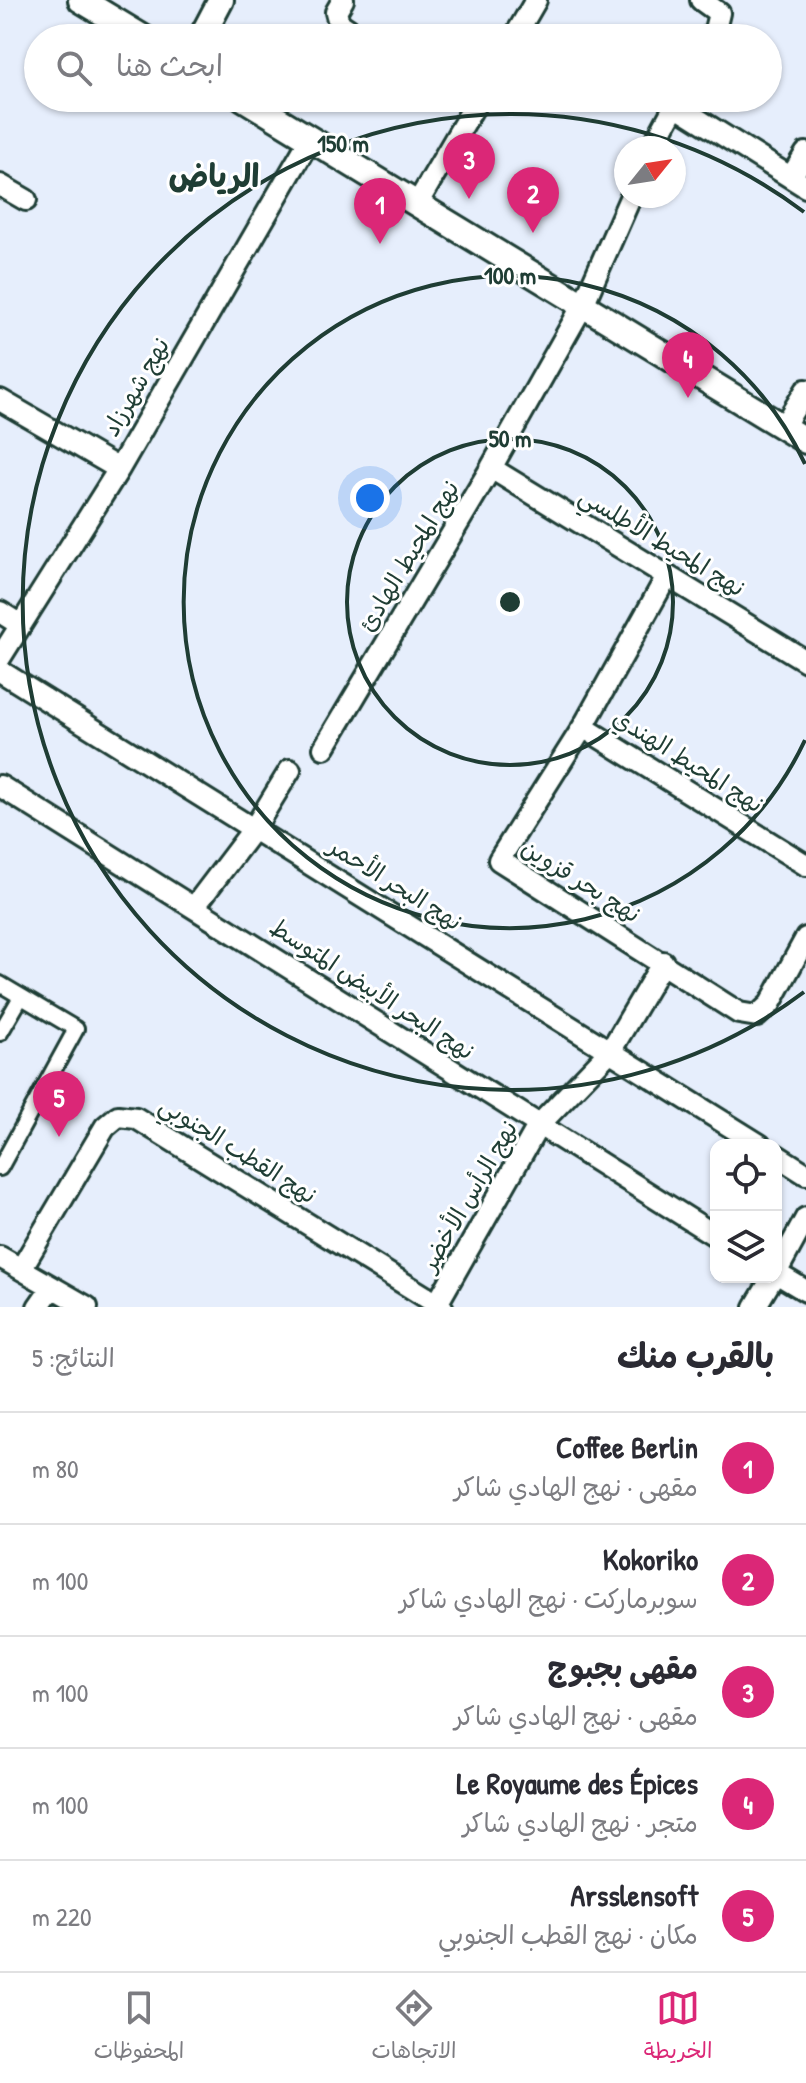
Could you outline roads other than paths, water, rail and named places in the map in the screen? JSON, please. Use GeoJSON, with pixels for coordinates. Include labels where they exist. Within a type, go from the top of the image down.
{"type":"FeatureCollection","features":[{"type":"Feature","properties":{"kind":"street"},"geometry":{"type":"LineString","coordinates":[[81,0],[121,24]]}},
{"type":"Feature","properties":{"kind":"street"},"geometry":{"type":"LineString","coordinates":[[208,24],[221,0]]}},
{"type":"Feature","properties":{"kind":"street"},"geometry":{"type":"LineString","coordinates":[[340,24],[336,12],[343,0]]}},
{"type":"Feature","properties":{"kind":"street"},"geometry":{"type":"LineString","coordinates":[[522,24],[536,0]]}},
{"type":"Feature","properties":{"kind":"street"},"geometry":{"type":"LineString","coordinates":[[701,0],[719,13],[716,24]]}},
{"type":"Feature","properties":{"kind":"street"},"geometry":{"type":"LineString","coordinates":[[266,112],[806,441]]}},
{"type":"Feature","properties":{"kind":"street"},"geometry":{"type":"LineString","coordinates":[[417,204],[467,112]]}},
{"type":"Feature","properties":{"kind":"street"},"geometry":{"type":"LineString","coordinates":[[658,136],[671,112]]}},
{"type":"Feature","properties":{"kind":"street"},"geometry":{"type":"LineString","coordinates":[[694,112],[799,182],[806,153]]}},
{"type":"Feature","properties":{"kind":"street","name":"نهج شهرزاد"},"geometry":{"type":"LineString","coordinates":[[0,658],[119,469],[310,139]]}},
{"type":"Feature","properties":{"kind":"street"},"geometry":{"type":"LineString","coordinates":[[0,185],[26,200]]}},
{"type":"Feature","properties":{"kind":"street","name":"نهج المحيط الهادئ"},"geometry":{"type":"LineString","coordinates":[[324,748],[491,468],[583,305],[626,208]]}},
{"type":"Feature","properties":{"kind":"street"},"geometry":{"type":"LineString","coordinates":[[783,427],[806,390]]}},
{"type":"Feature","properties":{"kind":"street"},"geometry":{"type":"LineString","coordinates":[[0,400],[119,469]]}},
{"type":"Feature","properties":{"kind":"street","name":"نهج المحيط الأطلسي"},"geometry":{"type":"LineString","coordinates":[[491,468],[806,661]]}},
{"type":"Feature","properties":{"kind":"street","name":"نهج بحر قزوين"},"geometry":{"type":"LineString","coordinates":[[667,576],[583,727],[499,860],[739,1013],[757,1016],[770,1004],[806,938]]}},
{"type":"Feature","properties":{"kind":"street"},"geometry":{"type":"LineString","coordinates":[[0,612],[19,624]]}},
{"type":"Feature","properties":{"kind":"street","name":"نهج البحر الأحمر"},"geometry":{"type":"LineString","coordinates":[[0,671],[255,827],[751,1139]]}},
{"type":"Feature","properties":{"kind":"street","name":"نهج المحيط الهندي"},"geometry":{"type":"LineString","coordinates":[[583,727],[806,865]]}},
{"type":"Feature","properties":{"kind":"street"},"geometry":{"type":"LineString","coordinates":[[195,906],[255,827],[290,770]]}},
{"type":"Feature","properties":{"kind":"street","name":"نهج البحر الأبيض المتوسط"},"geometry":{"type":"LineString","coordinates":[[0,786],[710,1232]]}},
{"type":"Feature","properties":{"kind":"street","name":"نهج الرأس الأخضر"},"geometry":{"type":"LineString","coordinates":[[439,1306],[538,1126],[611,1050],[663,962]]}},
{"type":"Feature","properties":{"kind":"street"},"geometry":{"type":"LineString","coordinates":[[0,984],[76,1029],[0,1168]]}},
{"type":"Feature","properties":{"kind":"street"},"geometry":{"type":"LineString","coordinates":[[0,1033],[21,997]]}},
{"type":"Feature","properties":{"kind":"street","name":"نهج القطب الجنوبي"},"geometry":{"type":"LineString","coordinates":[[21,1269],[105,1127],[118,1116],[136,1118],[439,1306]]}},
{"type":"Feature","properties":{"kind":"street"},"geometry":{"type":"LineString","coordinates":[[782,1159],[806,1174]]}},
{"type":"Feature","properties":{"kind":"street"},"geometry":{"type":"LineString","coordinates":[[782,1262],[806,1218]]}},
{"type":"Feature","properties":{"kind":"street"},"geometry":{"type":"LineString","coordinates":[[0,1257],[87,1307]]}},
{"type":"Feature","properties":{"kind":"street"},"geometry":{"type":"LineString","coordinates":[[782,1279],[806,1291]]}},
{"type":"Feature","properties":{"kind":"street"},"geometry":{"type":"LineString","coordinates":[[755,1307],[770,1283]]}},
{"type":"Feature","properties":{"kind":"street"},"geometry":{"type":"LineString","coordinates":[[38,1307],[52,1287]]}},
{"type":"Feature","properties":{"kind":"place","name":"مقهى بجبوج"},"geometry":{"type":"Point","coordinates":[469,199]}},
{"type":"Feature","properties":{"kind":"place","name":"Kokoriko"},"geometry":{"type":"Point","coordinates":[533,233]}},
{"type":"Feature","properties":{"kind":"place","name":"Coffee Berlin"},"geometry":{"type":"Point","coordinates":[380,244]}},
{"type":"Feature","properties":{"kind":"place","name":"Le Royaume des Épices"},"geometry":{"type":"Point","coordinates":[688,398]}},
{"type":"Feature","properties":{"kind":"place","name":"Arsslensoft"},"geometry":{"type":"Point","coordinates":[59,1137]}},
{"type":"Feature","properties":{"kind":"district","name":"الرياض"},"geometry":{"type":"Point","coordinates":[214,176]}}]}
